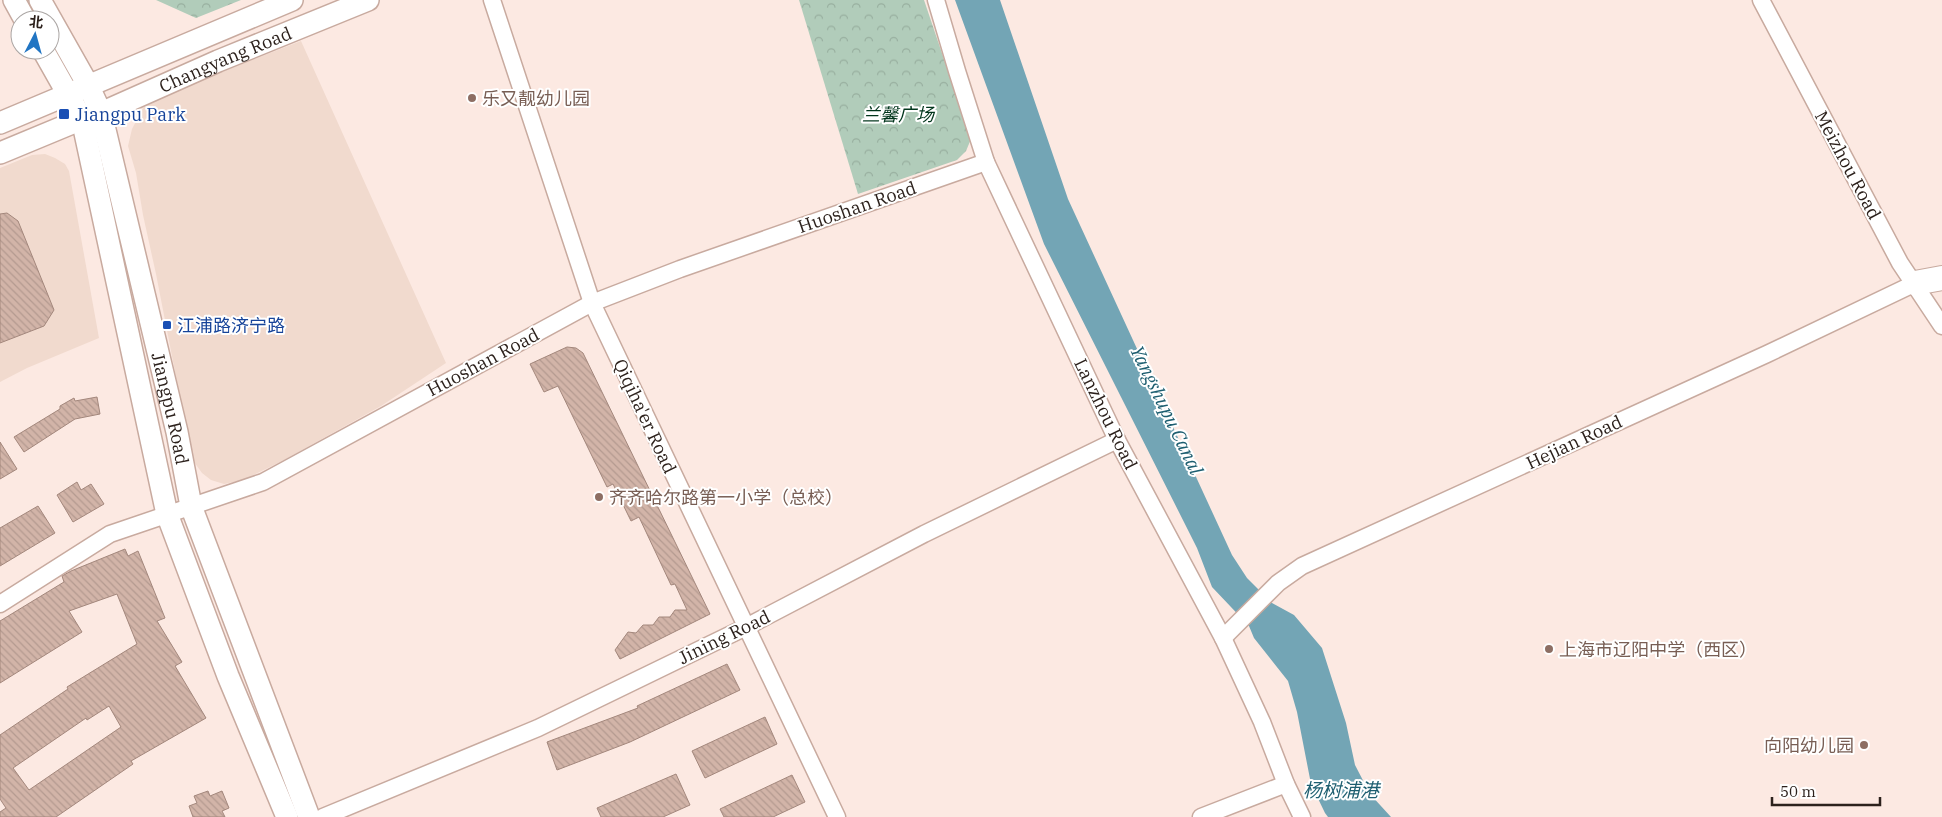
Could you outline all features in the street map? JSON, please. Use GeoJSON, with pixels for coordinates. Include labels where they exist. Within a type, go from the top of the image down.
{"type":"FeatureCollection","features":[{"type":"Feature","properties":{"kind":"highway"},"geometry":{"type":"LineString","coordinates":[[1915,283],[1942,278]]}},
{"type":"Feature","properties":{"kind":"main road","name":"Jiangpu Road"},"geometry":{"type":"LineString","coordinates":[[40,0],[91,116],[178,432],[191,506],[309,817]]}},
{"type":"Feature","properties":{"kind":"main road","name":"Changyang Road"},"geometry":{"type":"LineString","coordinates":[[0,123],[292,0]]}},
{"type":"Feature","properties":{"kind":"main road","name":"Changyang Road"},"geometry":{"type":"LineString","coordinates":[[0,153],[91,116],[218,60],[368,0]]}},
{"type":"Feature","properties":{"kind":"main road","name":"Jiangpu Road"},"geometry":{"type":"LineString","coordinates":[[52,60],[79,90]]}},
{"type":"Feature","properties":{"kind":"main road","name":"Jiangpu Road"},"geometry":{"type":"LineString","coordinates":[[91,116],[167,514],[228,676],[287,817]]}},
{"type":"Feature","properties":{"kind":"street","name":"Qiqiha'er Road"},"geometry":{"type":"LineString","coordinates":[[492,0],[592,303],[838,817]]}},
{"type":"Feature","properties":{"kind":"street","name":"Lanzhou Road"},"geometry":{"type":"LineString","coordinates":[[936,0],[986,162],[1117,440],[1223,638],[1262,722],[1286,784],[1302,817]]}},
{"type":"Feature","properties":{"kind":"street","name":"Meizhou Road"},"geometry":{"type":"LineString","coordinates":[[1761,0],[1900,263],[1942,326]]}},
{"type":"Feature","properties":{"kind":"street","name":"Huoshan Road"},"geometry":{"type":"LineString","coordinates":[[0,604],[110,534],[263,482],[592,303],[680,269],[986,162]]}},
{"type":"Feature","properties":{"kind":"street","name":"Hejian Road"},"geometry":{"type":"LineString","coordinates":[[1223,638],[1291,572],[1302,566],[1767,354],[1942,270]]}},
{"type":"Feature","properties":{"kind":"street","name":"Jining Road"},"geometry":{"type":"LineString","coordinates":[[323,817],[538,728],[746,627],[924,534],[1117,440]]}},
{"type":"Feature","properties":{"kind":"street"},"geometry":{"type":"LineString","coordinates":[[1201,817],[1286,784]]}},
{"type":"Feature","properties":{"kind":"shaded area"},"geometry":{"type":"Polygon","coordinates":[[[301,41],[446,363],[381,406],[284,460],[243,480],[224,484],[211,480],[202,473],[192,459],[136,173],[128,146],[132,129],[143,108],[165,94],[301,41]]]}},
{"type":"Feature","properties":{"kind":"shaded area"},"geometry":{"type":"Polygon","coordinates":[[[45,154],[65,164],[69,171],[99,338],[27,368],[0,382],[0,168],[32,155],[45,154]]]}},
{"type":"Feature","properties":{"kind":"green space"},"geometry":{"type":"Polygon","coordinates":[[[156,0],[241,0],[196,18],[156,0]]]}},
{"type":"Feature","properties":{"kind":"green space","name":"兰馨广场"},"geometry":{"type":"Polygon","coordinates":[[[799,0],[924,0],[971,139],[966,151],[957,160],[858,194],[799,0]]]}},
{"type":"Feature","properties":{"kind":"water","name":"杨树浦港"},"geometry":{"type":"Polygon","coordinates":[[[955,0],[1000,0],[1068,199],[1232,555],[1247,578],[1272,603],[1294,615],[1322,648],[1346,723],[1355,765],[1370,794],[1391,817],[1328,817],[1325,813],[1311,784],[1297,712],[1288,681],[1254,638],[1249,626],[1212,587],[1197,548],[1044,244],[955,0]]]}},
{"type":"Feature","properties":{"kind":"building"},"geometry":{"type":"Polygon","coordinates":[[[7,213],[18,221],[54,310],[44,326],[0,343],[0,214],[7,213]]]}},
{"type":"Feature","properties":{"kind":"building"},"geometry":{"type":"Polygon","coordinates":[[[567,347],[576,348],[583,353],[710,614],[620,659],[615,650],[628,632],[636,633],[643,625],[653,625],[659,617],[670,617],[675,610],[687,610],[675,584],[671,585],[639,517],[631,521],[613,484],[607,487],[558,386],[544,392],[530,364],[567,347]]]}},
{"type":"Feature","properties":{"kind":"building"},"geometry":{"type":"Polygon","coordinates":[[[97,397],[100,414],[75,419],[24,452],[14,437],[60,409],[60,406],[74,398],[75,401],[97,397]]]}},
{"type":"Feature","properties":{"kind":"building"},"geometry":{"type":"Polygon","coordinates":[[[0,442],[17,469],[0,479],[0,442]]]}},
{"type":"Feature","properties":{"kind":"building"},"geometry":{"type":"Polygon","coordinates":[[[77,482],[81,490],[91,484],[104,504],[73,522],[57,495],[77,482]]]}},
{"type":"Feature","properties":{"kind":"building"},"geometry":{"type":"Polygon","coordinates":[[[38,506],[55,533],[0,566],[0,528],[38,506]]]}},
{"type":"Feature","properties":{"kind":"building"},"geometry":{"type":"Polygon","coordinates":[[[125,549],[128,556],[138,551],[165,618],[157,621],[182,662],[175,666],[206,718],[131,761],[133,764],[56,817],[0,817],[0,812],[6,808],[0,799],[0,735],[68,689],[67,687],[137,644],[117,594],[69,611],[82,632],[0,683],[0,621],[64,582],[62,576],[125,549]],[[109,706],[87,720],[86,718],[13,768],[29,790],[121,727],[109,706]]]}},
{"type":"Feature","properties":{"kind":"building"},"geometry":{"type":"Polygon","coordinates":[[[727,664],[740,690],[630,742],[557,770],[547,742],[638,708],[637,706],[727,664]]]}},
{"type":"Feature","properties":{"kind":"building"},"geometry":{"type":"Polygon","coordinates":[[[765,717],[777,744],[705,778],[692,751],[765,717]]]}},
{"type":"Feature","properties":{"kind":"building"},"geometry":{"type":"Polygon","coordinates":[[[676,774],[690,805],[663,817],[601,817],[597,808],[676,774]]]}},
{"type":"Feature","properties":{"kind":"building"},"geometry":{"type":"Polygon","coordinates":[[[792,775],[805,802],[773,817],[724,817],[720,809],[792,775]]]}},
{"type":"Feature","properties":{"kind":"building"},"geometry":{"type":"Polygon","coordinates":[[[208,791],[210,796],[222,791],[229,808],[222,811],[225,817],[193,817],[189,806],[197,803],[194,796],[208,791]]]}},
{"type":"Feature","properties":{"kind":"place","name":"乐又靓幼儿园"},"geometry":{"type":"Point","coordinates":[472,98]}},
{"type":"Feature","properties":{"kind":"place","name":"Jiangpu Park"},"geometry":{"type":"Point","coordinates":[64,114]}},
{"type":"Feature","properties":{"kind":"place","name":"江浦路济宁路"},"geometry":{"type":"Point","coordinates":[167,325]}},
{"type":"Feature","properties":{"kind":"place","name":"齐齐哈尔路第一小学（总校）"},"geometry":{"type":"Point","coordinates":[599,497]}},
{"type":"Feature","properties":{"kind":"place","name":"上海市辽阳中学（西区）"},"geometry":{"type":"Point","coordinates":[1549,649]}},
{"type":"Feature","properties":{"kind":"place","name":"向阳幼儿园"},"geometry":{"type":"Point","coordinates":[1864,745]}},
{"type":"Feature","properties":{"kind":"water label","name":"Yangshupu Canal"},"geometry":{"type":"Point","coordinates":[1167,410]}}]}
